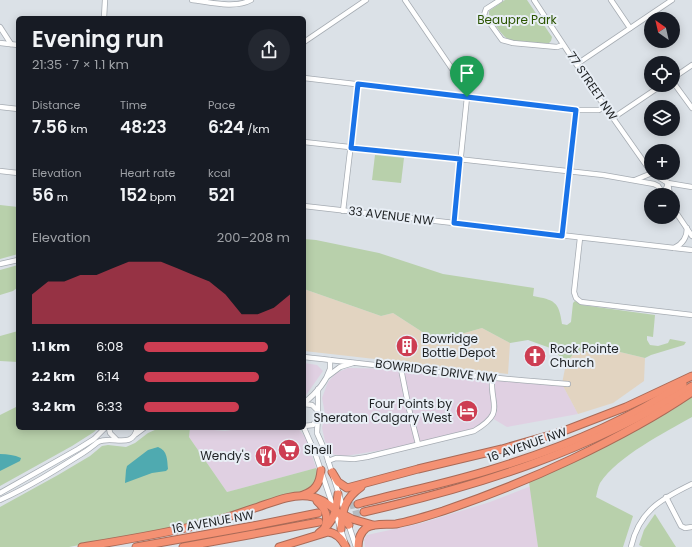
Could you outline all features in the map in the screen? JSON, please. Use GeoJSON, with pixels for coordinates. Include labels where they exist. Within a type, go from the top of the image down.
{"type":"FeatureCollection","features":[{"type":"Feature","properties":{"kind":"highway"},"geometry":{"type":"LineString","coordinates":[[332,472],[338,482],[347,488],[502,449],[561,432],[626,407],[692,378]]}},
{"type":"Feature","properties":{"kind":"highway","name":"16 AVENUE NW"},"geometry":{"type":"LineString","coordinates":[[358,504],[480,473],[541,453],[580,438],[618,420],[664,396],[692,378]]}},
{"type":"Feature","properties":{"kind":"highway","name":"16 AVENUE NW"},"geometry":{"type":"LineString","coordinates":[[364,512],[445,492],[535,463],[605,433],[653,409],[692,386]]}},
{"type":"Feature","properties":{"kind":"highway"},"geometry":{"type":"LineString","coordinates":[[357,547],[362,533],[369,527],[395,524],[425,516],[482,498],[512,486],[626,432],[655,416],[692,392]]}},
{"type":"Feature","properties":{"kind":"highway"},"geometry":{"type":"LineString","coordinates":[[82,547],[193,526],[223,518],[280,499],[300,496],[308,493],[316,487],[319,482],[321,470]]}},
{"type":"Feature","properties":{"kind":"highway"},"geometry":{"type":"LineString","coordinates":[[315,536],[328,525],[356,490],[374,481]]}},
{"type":"Feature","properties":{"kind":"highway"},"geometry":{"type":"LineString","coordinates":[[338,494],[341,529]]}},
{"type":"Feature","properties":{"kind":"highway"},"geometry":{"type":"LineString","coordinates":[[300,496],[320,499],[339,511],[365,523],[378,525]]}},
{"type":"Feature","properties":{"kind":"highway"},"geometry":{"type":"LineString","coordinates":[[312,497],[322,505],[326,512],[327,523],[322,530]]}},
{"type":"Feature","properties":{"kind":"highway"},"geometry":{"type":"LineString","coordinates":[[339,511],[349,525]]}},
{"type":"Feature","properties":{"kind":"highway","name":"16 AVENUE NW"},"geometry":{"type":"LineString","coordinates":[[136,547],[318,513]]}},
{"type":"Feature","properties":{"kind":"highway","name":"16 AVENUE NW"},"geometry":{"type":"LineString","coordinates":[[184,547],[319,522]]}},
{"type":"Feature","properties":{"kind":"highway"},"geometry":{"type":"LineString","coordinates":[[279,547],[328,532],[339,537],[346,547]]}},
{"type":"Feature","properties":{"kind":"highway"},"geometry":{"type":"LineString","coordinates":[[196,547],[218,541]]}},
{"type":"Feature","properties":{"kind":"street"},"geometry":{"type":"LineString","coordinates":[[104,16],[106,0]]}},
{"type":"Feature","properties":{"kind":"street"},"geometry":{"type":"LineString","coordinates":[[192,0],[236,5],[251,0]]}},
{"type":"Feature","properties":{"kind":"street"},"geometry":{"type":"LineString","coordinates":[[306,41],[366,0]]}},
{"type":"Feature","properties":{"kind":"street"},"geometry":{"type":"LineString","coordinates":[[405,0],[463,85],[467,97],[454,223]]}},
{"type":"Feature","properties":{"kind":"street"},"geometry":{"type":"LineString","coordinates":[[500,0],[486,9],[484,15],[502,40],[512,44],[558,48],[563,45]]}},
{"type":"Feature","properties":{"kind":"street","name":"77 STREET NW"},"geometry":{"type":"LineString","coordinates":[[534,0],[563,45],[644,162]]}},
{"type":"Feature","properties":{"kind":"street"},"geometry":{"type":"LineString","coordinates":[[611,0],[630,28]]}},
{"type":"Feature","properties":{"kind":"street"},"geometry":{"type":"LineString","coordinates":[[576,64],[672,0]]}},
{"type":"Feature","properties":{"kind":"street"},"geometry":{"type":"LineString","coordinates":[[0,27],[11,44]]}},
{"type":"Feature","properties":{"kind":"street"},"geometry":{"type":"LineString","coordinates":[[0,43],[16,45]]}},
{"type":"Feature","properties":{"kind":"street"},"geometry":{"type":"LineString","coordinates":[[680,73],[692,65]]}},
{"type":"Feature","properties":{"kind":"street"},"geometry":{"type":"LineString","coordinates":[[306,78],[576,110],[599,110],[605,106]]}},
{"type":"Feature","properties":{"kind":"street"},"geometry":{"type":"LineString","coordinates":[[342,210],[358,84]]}},
{"type":"Feature","properties":{"kind":"street"},"geometry":{"type":"LineString","coordinates":[[613,118],[652,92]]}},
{"type":"Feature","properties":{"kind":"street"},"geometry":{"type":"LineString","coordinates":[[680,92],[692,108]]}},
{"type":"Feature","properties":{"kind":"street"},"geometry":{"type":"LineString","coordinates":[[0,107],[16,109]]}},
{"type":"Feature","properties":{"kind":"street"},"geometry":{"type":"LineString","coordinates":[[562,236],[576,110]]}},
{"type":"Feature","properties":{"kind":"street"},"geometry":{"type":"LineString","coordinates":[[306,142],[643,181],[658,186],[660,188]]}},
{"type":"Feature","properties":{"kind":"street"},"geometry":{"type":"LineString","coordinates":[[0,171],[16,173]]}},
{"type":"Feature","properties":{"kind":"street"},"geometry":{"type":"LineString","coordinates":[[634,180],[644,175]]}},
{"type":"Feature","properties":{"kind":"street"},"geometry":{"type":"LineString","coordinates":[[663,180],[668,183],[692,187]]}},
{"type":"Feature","properties":{"kind":"street"},"geometry":{"type":"LineString","coordinates":[[666,188],[668,183]]}},
{"type":"Feature","properties":{"kind":"street"},"geometry":{"type":"LineString","coordinates":[[668,183],[669,188]]}},
{"type":"Feature","properties":{"kind":"street","name":"33 AVENUE NW"},"geometry":{"type":"LineString","coordinates":[[306,206],[670,249],[692,250]]}},
{"type":"Feature","properties":{"kind":"street"},"geometry":{"type":"LineString","coordinates":[[680,218],[692,236]]}},
{"type":"Feature","properties":{"kind":"street"},"geometry":{"type":"LineString","coordinates":[[670,249],[677,247],[684,241],[687,234],[687,228]]}},
{"type":"Feature","properties":{"kind":"street"},"geometry":{"type":"LineString","coordinates":[[580,238],[574,292],[576,298],[582,302],[692,315]]}},
{"type":"Feature","properties":{"kind":"street"},"geometry":{"type":"LineString","coordinates":[[0,264],[16,260]]}},
{"type":"Feature","properties":{"kind":"street","name":"BOWRIDGE DRIVE NW"},"geometry":{"type":"LineString","coordinates":[[306,357],[401,369],[568,384]]}},
{"type":"Feature","properties":{"kind":"street"},"geometry":{"type":"LineString","coordinates":[[306,402],[318,389],[326,377],[330,370],[330,360]]}},
{"type":"Feature","properties":{"kind":"street"},"geometry":{"type":"LineString","coordinates":[[326,377],[340,367],[354,362]]}},
{"type":"Feature","properties":{"kind":"street"},"geometry":{"type":"LineString","coordinates":[[401,369],[418,444]]}},
{"type":"Feature","properties":{"kind":"street"},"geometry":{"type":"LineString","coordinates":[[328,461],[336,458],[354,459],[367,457],[474,430],[484,425],[492,418],[495,409],[492,378]]}},
{"type":"Feature","properties":{"kind":"street"},"geometry":{"type":"LineString","coordinates":[[318,389],[317,433],[332,472],[338,494]]}},
{"type":"Feature","properties":{"kind":"street"},"geometry":{"type":"LineString","coordinates":[[306,404],[312,404],[318,412]]}},
{"type":"Feature","properties":{"kind":"street"},"geometry":{"type":"LineString","coordinates":[[306,427],[313,425],[318,418]]}},
{"type":"Feature","properties":{"kind":"street"},"geometry":{"type":"LineString","coordinates":[[0,493],[78,449],[94,439],[103,430]]}},
{"type":"Feature","properties":{"kind":"street"},"geometry":{"type":"LineString","coordinates":[[109,430],[112,436],[118,440]]}},
{"type":"Feature","properties":{"kind":"street"},"geometry":{"type":"LineString","coordinates":[[133,436],[136,430]]}},
{"type":"Feature","properties":{"kind":"street"},"geometry":{"type":"LineString","coordinates":[[0,500],[81,454],[99,442],[108,439],[126,441],[141,430]]}},
{"type":"Feature","properties":{"kind":"street"},"geometry":{"type":"LineString","coordinates":[[305,430],[339,511]]}},
{"type":"Feature","properties":{"kind":"street"},"geometry":{"type":"LineString","coordinates":[[631,547],[638,525],[655,504],[692,484]]}},
{"type":"Feature","properties":{"kind":"street"},"geometry":{"type":"LineString","coordinates":[[666,497],[681,526],[685,528],[692,527]]}},
{"type":"Feature","properties":{"kind":"street"},"geometry":{"type":"LineString","coordinates":[[349,525],[357,547]]}},
{"type":"Feature","properties":{"kind":"street"},"geometry":{"type":"LineString","coordinates":[[341,529],[346,547]]}},
{"type":"Feature","properties":{"kind":"shaded area"},"geometry":{"type":"Polygon","coordinates":[[[306,290],[381,316],[393,313],[427,335],[447,338],[482,328],[510,343],[508,374],[306,351],[306,290]]]}},
{"type":"Feature","properties":{"kind":"shaded area"},"geometry":{"type":"Polygon","coordinates":[[[575,352],[620,352],[645,358],[644,381],[613,403],[578,414],[562,384],[566,363],[575,352]]]}},
{"type":"Feature","properties":{"kind":"shaded area"},"geometry":{"type":"Polygon","coordinates":[[[306,363],[317,365],[323,371],[306,395],[306,363]]]}},
{"type":"Feature","properties":{"kind":"shaded area"},"geometry":{"type":"Polygon","coordinates":[[[348,368],[401,369],[562,384],[578,414],[507,427],[492,418],[474,431],[418,444],[346,456],[331,454],[325,441],[322,428],[325,414],[322,398],[328,382],[336,373],[348,368]]]}},
{"type":"Feature","properties":{"kind":"shaded area"},"geometry":{"type":"Polygon","coordinates":[[[190,430],[300,430],[306,438],[316,468],[227,492],[189,437],[190,430]]]}},
{"type":"Feature","properties":{"kind":"shaded area"},"geometry":{"type":"Polygon","coordinates":[[[531,486],[538,547],[365,547],[364,540],[367,535],[422,523],[490,502],[531,486]]]}},
{"type":"Feature","properties":{"kind":"green space","name":"Beaupre Park"},"geometry":{"type":"Polygon","coordinates":[[[505,0],[527,0],[552,37],[551,41],[549,43],[525,42],[512,40],[504,36],[489,15],[489,11],[505,0]]]}},
{"type":"Feature","properties":{"kind":"green space"},"geometry":{"type":"Polygon","coordinates":[[[375,155],[404,158],[401,183],[372,180],[375,155]]]}},
{"type":"Feature","properties":{"kind":"green space"},"geometry":{"type":"Polygon","coordinates":[[[0,205],[16,207],[16,255],[0,259],[0,205]]]}},
{"type":"Feature","properties":{"kind":"green space"},"geometry":{"type":"Polygon","coordinates":[[[306,239],[379,253],[443,274],[534,288],[533,296],[551,301],[557,306],[562,324],[567,325],[571,322],[573,303],[575,301],[582,305],[655,315],[653,337],[647,336],[647,340],[650,345],[658,346],[668,343],[670,339],[686,342],[684,345],[645,358],[620,352],[575,352],[566,363],[553,349],[528,340],[510,343],[482,328],[447,338],[427,335],[393,313],[381,316],[306,290],[306,239]]]}},
{"type":"Feature","properties":{"kind":"green space"},"geometry":{"type":"Polygon","coordinates":[[[16,266],[16,289],[0,295],[0,270],[16,266]]]}},
{"type":"Feature","properties":{"kind":"green space"},"geometry":{"type":"Polygon","coordinates":[[[16,332],[16,362],[0,361],[0,336],[16,332]]]}},
{"type":"Feature","properties":{"kind":"green space"},"geometry":{"type":"Polygon","coordinates":[[[692,397],[692,417],[630,454],[608,473],[600,483],[596,497],[633,516],[623,547],[538,547],[529,482],[554,471],[672,410],[692,397]]]}},
{"type":"Feature","properties":{"kind":"green space"},"geometry":{"type":"Polygon","coordinates":[[[16,407],[16,430],[96,430],[72,446],[0,486],[0,415],[16,407]]]}},
{"type":"Feature","properties":{"kind":"green space"},"geometry":{"type":"Polygon","coordinates":[[[155,430],[190,430],[189,437],[227,492],[316,468],[316,483],[307,492],[278,498],[189,524],[69,547],[0,547],[0,507],[90,456],[102,446],[108,445],[126,447],[135,443],[148,433],[155,430]]]}},
{"type":"Feature","properties":{"kind":"green space"},"geometry":{"type":"Polygon","coordinates":[[[655,514],[676,547],[643,547],[639,545],[644,530],[655,514]]]}},
{"type":"Feature","properties":{"kind":"water"},"geometry":{"type":"Polygon","coordinates":[[[158,447],[165,453],[168,469],[166,471],[152,473],[125,483],[127,466],[148,450],[158,447]]]}},
{"type":"Feature","properties":{"kind":"water"},"geometry":{"type":"Polygon","coordinates":[[[0,454],[21,458],[20,461],[0,471],[0,454]]]}},
{"type":"Feature","properties":{"kind":"tunnel"},"geometry":{"type":"LineString","coordinates":[[319,513],[358,504]]}},
{"type":"Feature","properties":{"kind":"tunnel"},"geometry":{"type":"LineString","coordinates":[[343,517],[364,512]]}},
{"type":"Feature","properties":{"kind":"place","name":"Bowridge Bottle Depot"},"geometry":{"type":"Point","coordinates":[407,346]}},
{"type":"Feature","properties":{"kind":"place","name":"Rock Pointe Church"},"geometry":{"type":"Point","coordinates":[535,356]}},
{"type":"Feature","properties":{"kind":"place","name":"Four Points by Sheraton Calgary West"},"geometry":{"type":"Point","coordinates":[467,411]}},
{"type":"Feature","properties":{"kind":"place","name":"Shell"},"geometry":{"type":"Point","coordinates":[289,450]}},
{"type":"Feature","properties":{"kind":"place","name":"Wendy's"},"geometry":{"type":"Point","coordinates":[266,456]}},
{"type":"Feature","properties":{"kind":"route"},"geometry":{"type":"LineString","coordinates":[[358,84],[467,97],[576,110],[562,236],[454,223],[460,159],[351,148],[358,84]]}}]}
